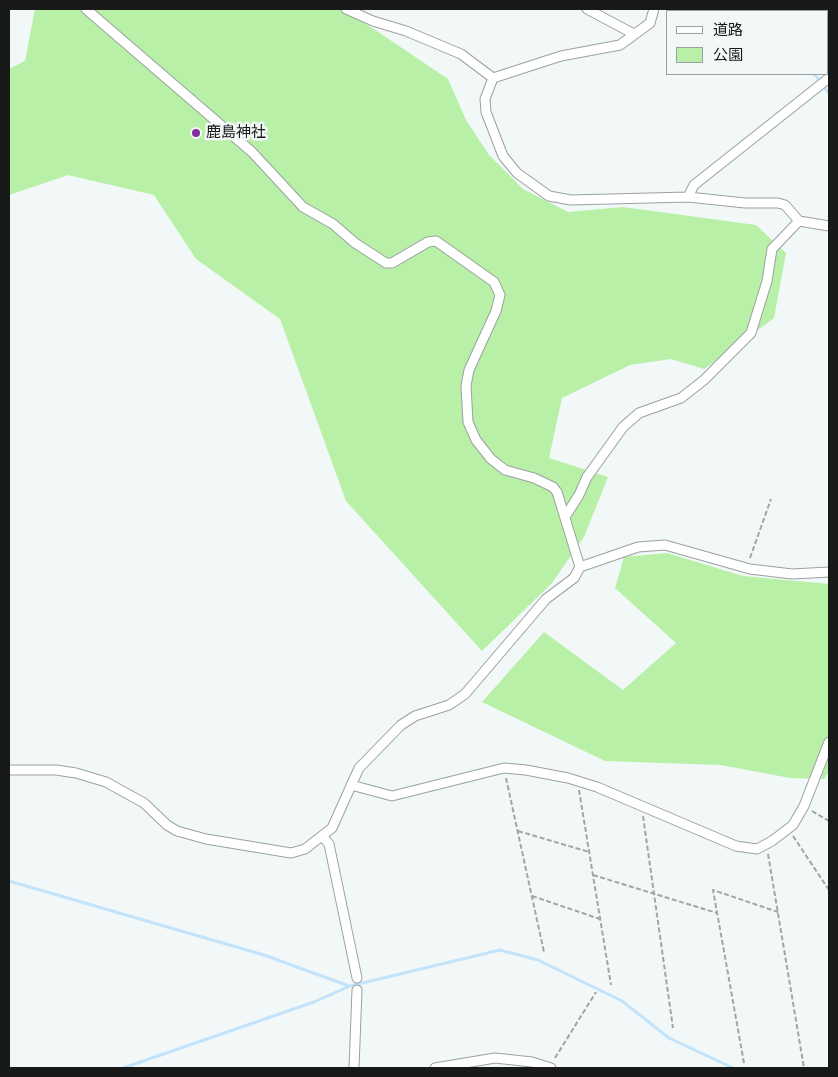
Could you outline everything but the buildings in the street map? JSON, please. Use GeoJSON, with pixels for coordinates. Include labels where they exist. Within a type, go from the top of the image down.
{"type":"FeatureCollection","features":[{"type":"Feature","properties":{"kind":"street"},"geometry":{"type":"LineString","coordinates":[[86,9],[252,152],[303,207],[333,224],[355,243],[386,263],[392,263],[428,242],[436,241],[494,282],[500,295],[496,311],[470,370],[466,386],[468,422],[476,440],[491,459],[505,470],[534,478],[553,487],[557,492],[580,568]]}},
{"type":"Feature","properties":{"kind":"street"},"geometry":{"type":"LineString","coordinates":[[346,9],[372,21],[436,43],[461,54],[493,78]]}},
{"type":"Feature","properties":{"kind":"street"},"geometry":{"type":"LineString","coordinates":[[587,9],[634,34]]}},
{"type":"Feature","properties":{"kind":"street"},"geometry":{"type":"LineString","coordinates":[[493,78],[561,56],[612,48],[650,23],[654,9]]}},
{"type":"Feature","properties":{"kind":"street"},"geometry":{"type":"LineString","coordinates":[[493,78],[485,99],[489,121],[508,165],[549,196],[571,200],[688,197],[745,203],[778,203],[785,205],[795,213],[799,221]]}},
{"type":"Feature","properties":{"kind":"street"},"geometry":{"type":"LineString","coordinates":[[688,197],[694,185],[829,78]]}},
{"type":"Feature","properties":{"kind":"street"},"geometry":{"type":"LineString","coordinates":[[565,517],[579,495],[587,477],[623,427],[639,414],[681,398],[704,380],[751,333],[767,281],[772,249],[799,221]]}},
{"type":"Feature","properties":{"kind":"street"},"geometry":{"type":"LineString","coordinates":[[799,221],[829,226]]}},
{"type":"Feature","properties":{"kind":"street"},"geometry":{"type":"LineString","coordinates":[[9,770],[56,770],[76,773],[106,782],[144,803],[172,828],[206,839],[291,853],[305,849],[332,828],[359,768],[407,720],[449,705],[465,694],[546,599],[574,578],[580,568],[638,547],[665,545],[747,568],[792,574],[829,572]]}},
{"type":"Feature","properties":{"kind":"street"},"geometry":{"type":"LineString","coordinates":[[351,784],[392,796],[504,768],[577,781],[736,846],[757,849],[793,825],[806,801],[829,742]]}},
{"type":"Feature","properties":{"kind":"street"},"geometry":{"type":"LineString","coordinates":[[322,836],[329,844],[357,978]]}},
{"type":"Feature","properties":{"kind":"street"},"geometry":{"type":"LineString","coordinates":[[354,1068],[357,990]]}},
{"type":"Feature","properties":{"kind":"street"},"geometry":{"type":"LineString","coordinates":[[435,1068],[496,1058],[532,1062],[550,1068]]}},
{"type":"Feature","properties":{"kind":"path"},"geometry":{"type":"LineString","coordinates":[[747,568],[771,499]]}},
{"type":"Feature","properties":{"kind":"path"},"geometry":{"type":"LineString","coordinates":[[504,768],[544,952]]}},
{"type":"Feature","properties":{"kind":"path"},"geometry":{"type":"LineString","coordinates":[[577,781],[611,985]]}},
{"type":"Feature","properties":{"kind":"path"},"geometry":{"type":"LineString","coordinates":[[806,801],[811,811],[829,822]]}},
{"type":"Feature","properties":{"kind":"path"},"geometry":{"type":"LineString","coordinates":[[642,806],[673,1028]]}},
{"type":"Feature","properties":{"kind":"path"},"geometry":{"type":"LineString","coordinates":[[518,831],[589,852]]}},
{"type":"Feature","properties":{"kind":"path"},"geometry":{"type":"LineString","coordinates":[[792,833],[829,890]]}},
{"type":"Feature","properties":{"kind":"path"},"geometry":{"type":"LineString","coordinates":[[766,844],[804,1068]]}},
{"type":"Feature","properties":{"kind":"path"},"geometry":{"type":"LineString","coordinates":[[593,875],[717,913]]}},
{"type":"Feature","properties":{"kind":"path"},"geometry":{"type":"LineString","coordinates":[[744,1064],[713,890],[778,912]]}},
{"type":"Feature","properties":{"kind":"path"},"geometry":{"type":"LineString","coordinates":[[532,896],[600,920]]}},
{"type":"Feature","properties":{"kind":"path"},"geometry":{"type":"LineString","coordinates":[[550,1068],[596,992]]}},
{"type":"Feature","properties":{"kind":"green space"},"geometry":{"type":"Polygon","coordinates":[[[35,9],[344,9],[448,79],[466,120],[489,155],[523,189],[568,212],[623,207],[756,225],[786,253],[774,318],[704,369],[671,359],[630,365],[562,398],[549,458],[608,477],[584,537],[552,583],[482,651],[346,501],[280,319],[196,259],[154,195],[68,175],[9,195],[9,69],[25,61],[35,9]]]}},
{"type":"Feature","properties":{"kind":"green space"},"geometry":{"type":"Polygon","coordinates":[[[667,553],[743,576],[829,584],[829,771],[824,779],[790,778],[721,765],[605,761],[482,702],[544,632],[623,690],[676,643],[615,588],[624,557],[667,553]]]}},
{"type":"Feature","properties":{"kind":"waterway"},"geometry":{"type":"LineString","coordinates":[[815,75],[821,82]]}},
{"type":"Feature","properties":{"kind":"waterway"},"geometry":{"type":"LineString","coordinates":[[824,87],[829,93]]}},
{"type":"Feature","properties":{"kind":"waterway"},"geometry":{"type":"LineString","coordinates":[[9,881],[264,955],[349,986]]}},
{"type":"Feature","properties":{"kind":"waterway"},"geometry":{"type":"LineString","coordinates":[[123,1068],[314,1002],[350,986],[500,950],[538,960],[622,1001],[669,1038],[733,1068]]}},
{"type":"Feature","properties":{"kind":"place","name":"鹿島神社"},"geometry":{"type":"Point","coordinates":[196,133]}}]}
